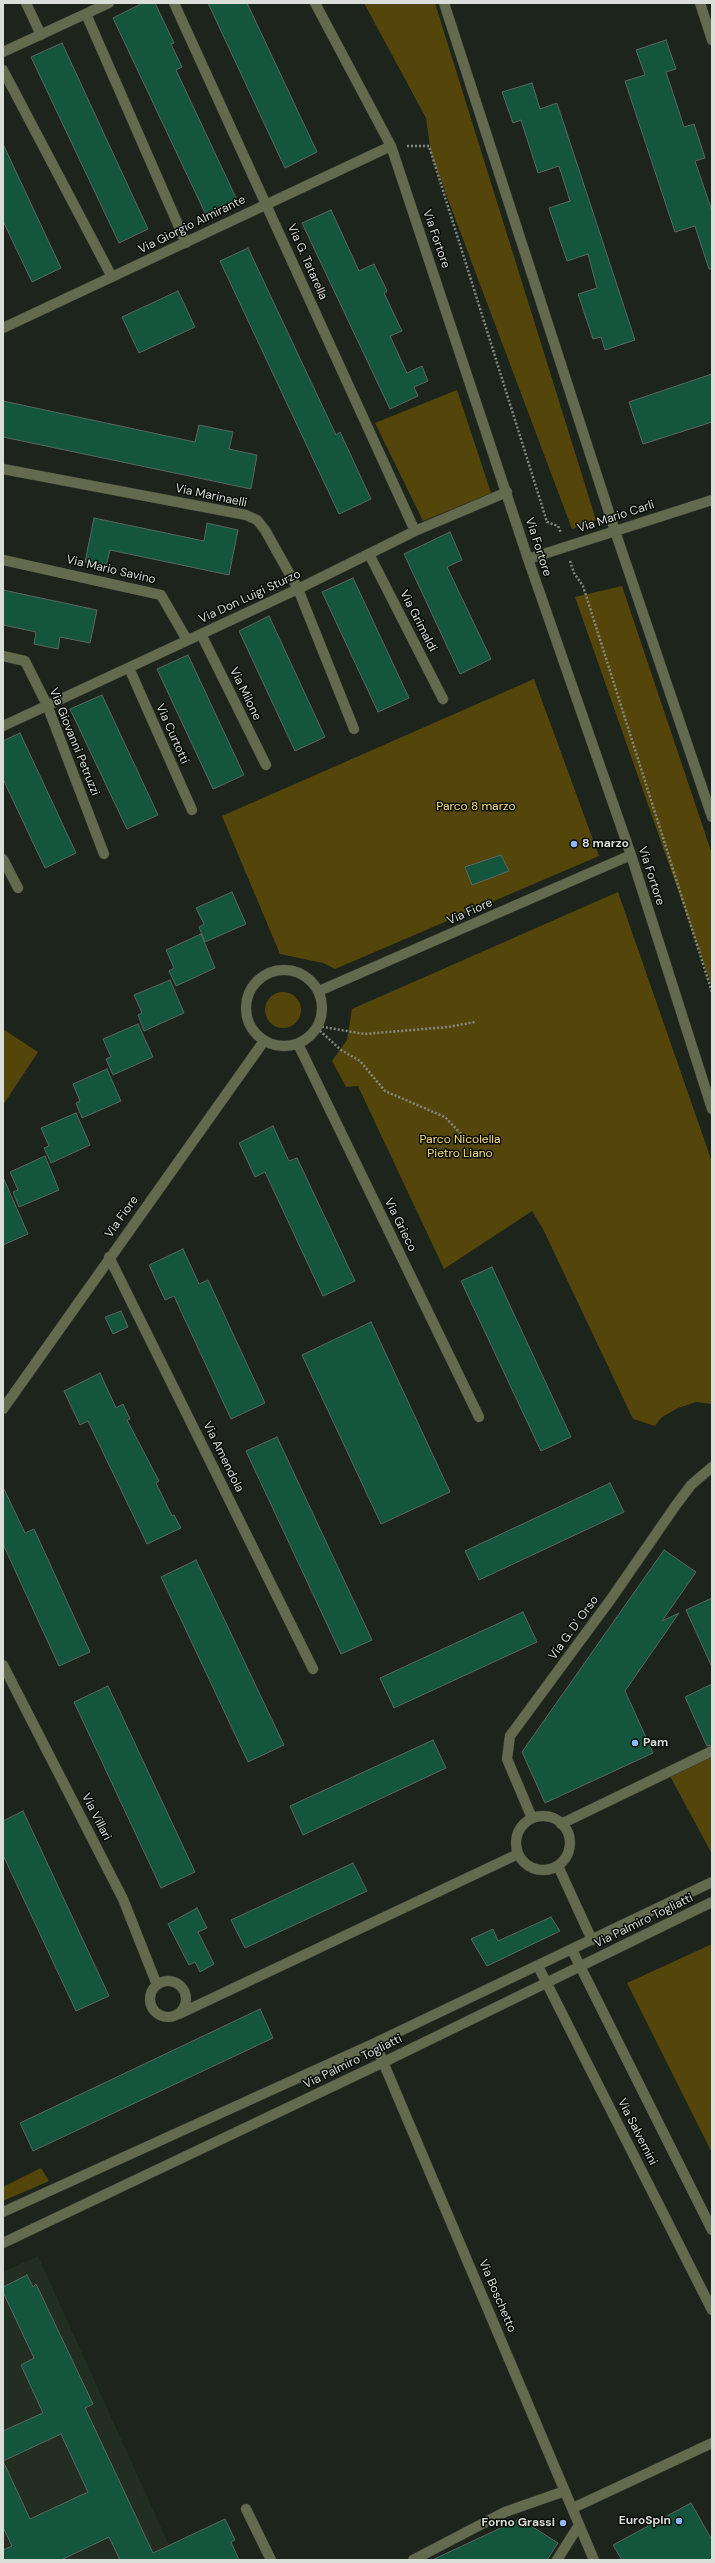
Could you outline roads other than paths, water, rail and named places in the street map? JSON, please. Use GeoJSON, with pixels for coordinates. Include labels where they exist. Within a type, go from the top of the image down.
{"type":"FeatureCollection","features":[{"type":"Feature","properties":{"kind":"street"},"geometry":{"type":"LineString","coordinates":[[26,3],[41,35]]}},
{"type":"Feature","properties":{"kind":"street"},"geometry":{"type":"LineString","coordinates":[[3,52],[109,3]]}},
{"type":"Feature","properties":{"kind":"street","name":"Via G. Tatarella"},"geometry":{"type":"LineString","coordinates":[[174,3],[415,531]]}},
{"type":"Feature","properties":{"kind":"street","name":"Via Fortore"},"geometry":{"type":"LineString","coordinates":[[315,3],[391,146],[528,559],[631,856],[712,1109]]}},
{"type":"Feature","properties":{"kind":"street"},"geometry":{"type":"LineString","coordinates":[[444,3],[615,531],[712,817]]}},
{"type":"Feature","properties":{"kind":"street"},"geometry":{"type":"LineString","coordinates":[[700,3],[712,40]]}},
{"type":"Feature","properties":{"kind":"street"},"geometry":{"type":"LineString","coordinates":[[86,14],[186,243]]}},
{"type":"Feature","properties":{"kind":"street"},"geometry":{"type":"LineString","coordinates":[[3,70],[112,278]]}},
{"type":"Feature","properties":{"kind":"street","name":"Via Giorgio Almirante"},"geometry":{"type":"LineString","coordinates":[[3,328],[391,146]]}},
{"type":"Feature","properties":{"kind":"street","name":"Via Marinaelli"},"geometry":{"type":"LineString","coordinates":[[3,469],[246,515],[257,520],[266,530],[298,589],[354,729]]}},
{"type":"Feature","properties":{"kind":"street","name":"Via Don Luigi Sturzo"},"geometry":{"type":"LineString","coordinates":[[3,726],[298,589],[415,531],[507,492]]}},
{"type":"Feature","properties":{"kind":"street","name":"Via Mario Carli"},"geometry":{"type":"LineString","coordinates":[[528,559],[712,500]]}},
{"type":"Feature","properties":{"kind":"street","name":"Via Grimaldi"},"geometry":{"type":"LineString","coordinates":[[369,554],[443,699]]}},
{"type":"Feature","properties":{"kind":"street","name":"Via Mario Savino"},"geometry":{"type":"LineString","coordinates":[[3,560],[162,595],[187,640]]}},
{"type":"Feature","properties":{"kind":"street","name":"Via Milone"},"geometry":{"type":"LineString","coordinates":[[201,634],[266,765]]}},
{"type":"Feature","properties":{"kind":"street","name":"Via Giovanni Petruzzi"},"geometry":{"type":"LineString","coordinates":[[3,656],[25,661],[47,705],[104,854]]}},
{"type":"Feature","properties":{"kind":"street","name":"Via Curtotti"},"geometry":{"type":"LineString","coordinates":[[129,668],[192,810]]}},
{"type":"Feature","properties":{"kind":"street","name":"Via Fiore"},"geometry":{"type":"LineString","coordinates":[[319,992],[631,856]]}},
{"type":"Feature","properties":{"kind":"street"},"geometry":{"type":"LineString","coordinates":[[3,859],[18,888]]}},
{"type":"Feature","properties":{"kind":"street"},"geometry":{"type":"LineString","coordinates":[[275,970],[288,970],[301,973],[311,980],[319,992],[322,1004],[317,1027],[308,1038],[298,1044],[274,1045],[264,1041],[254,1032],[246,1015],[247,996],[253,984],[263,975],[275,970]]}},
{"type":"Feature","properties":{"kind":"street","name":"Via Fiore"},"geometry":{"type":"LineString","coordinates":[[3,1409],[264,1041]]}},
{"type":"Feature","properties":{"kind":"street","name":"Via Grieco"},"geometry":{"type":"LineString","coordinates":[[298,1044],[479,1417]]}},
{"type":"Feature","properties":{"kind":"street","name":"Via Amendola"},"geometry":{"type":"LineString","coordinates":[[110,1257],[313,1669]]}},
{"type":"Feature","properties":{"kind":"street","name":"Via G. D' Orso"},"geometry":{"type":"LineString","coordinates":[[532,1818],[507,1759],[510,1736],[611,1599],[676,1504],[691,1485],[712,1467]]}},
{"type":"Feature","properties":{"kind":"street","name":"Via Villari"},"geometry":{"type":"LineString","coordinates":[[3,1665],[123,1899],[157,1985]]}},
{"type":"Feature","properties":{"kind":"street"},"geometry":{"type":"LineString","coordinates":[[562,1824],[712,1751]]}},
{"type":"Feature","properties":{"kind":"street"},"geometry":{"type":"LineString","coordinates":[[541,1816],[554,1818],[562,1824],[567,1831],[570,1850],[565,1860],[558,1866],[548,1870],[539,1870],[524,1863],[518,1854],[516,1845],[518,1832],[523,1825],[532,1818],[541,1816]]}},
{"type":"Feature","properties":{"kind":"street"},"geometry":{"type":"LineString","coordinates":[[179,2014],[186,2003],[185,1992],[182,1987],[170,1981],[157,1985],[150,1997],[154,2011],[163,2017],[179,2014],[518,1854]]}},
{"type":"Feature","properties":{"kind":"street"},"geometry":{"type":"LineString","coordinates":[[558,1866],[592,1940]]}},
{"type":"Feature","properties":{"kind":"street","name":"Via Palmiro Togliatti"},"geometry":{"type":"LineString","coordinates":[[3,2212],[375,2043],[712,1882]]}},
{"type":"Feature","properties":{"kind":"street","name":"Via Palmiro Togliatti"},"geometry":{"type":"LineString","coordinates":[[3,2243],[384,2062],[712,1902]]}},
{"type":"Feature","properties":{"kind":"street","name":"Via Salvemini"},"geometry":{"type":"LineString","coordinates":[[572,1950],[712,2230]]}},
{"type":"Feature","properties":{"kind":"street","name":"Via Salvemini"},"geometry":{"type":"LineString","coordinates":[[538,1966],[548,1982],[712,2310]]}},
{"type":"Feature","properties":{"kind":"street","name":"Via Boschetto"},"geometry":{"type":"LineString","coordinates":[[375,2043],[594,2560]]}},
{"type":"Feature","properties":{"kind":"street"},"geometry":{"type":"LineString","coordinates":[[572,2508],[712,2443]]}},
{"type":"Feature","properties":{"kind":"street"},"geometry":{"type":"LineString","coordinates":[[413,2560],[505,2512],[565,2491]]}},
{"type":"Feature","properties":{"kind":"street"},"geometry":{"type":"LineString","coordinates":[[246,2509],[271,2560]]}},
{"type":"Feature","properties":{"kind":"street"},"geometry":{"type":"LineString","coordinates":[[557,2560],[580,2525]]}},
{"type":"Feature","properties":{"kind":"place","name":"8 marzo"},"geometry":{"type":"Point","coordinates":[574,844]}},
{"type":"Feature","properties":{"kind":"place","name":"Pam"},"geometry":{"type":"Point","coordinates":[635,1743]}},
{"type":"Feature","properties":{"kind":"place","name":"EuroSpin"},"geometry":{"type":"Point","coordinates":[679,2521]}},
{"type":"Feature","properties":{"kind":"place","name":"Forno Grassi"},"geometry":{"type":"Point","coordinates":[563,2523]}},
{"type":"Feature","properties":{"kind":"park label","name":"Parco 8 marzo"},"geometry":{"type":"Point","coordinates":[476,807]}},
{"type":"Feature","properties":{"kind":"park label","name":"Parco Nicolella Pietro Liano"},"geometry":{"type":"Point","coordinates":[460,1147]}}]}
